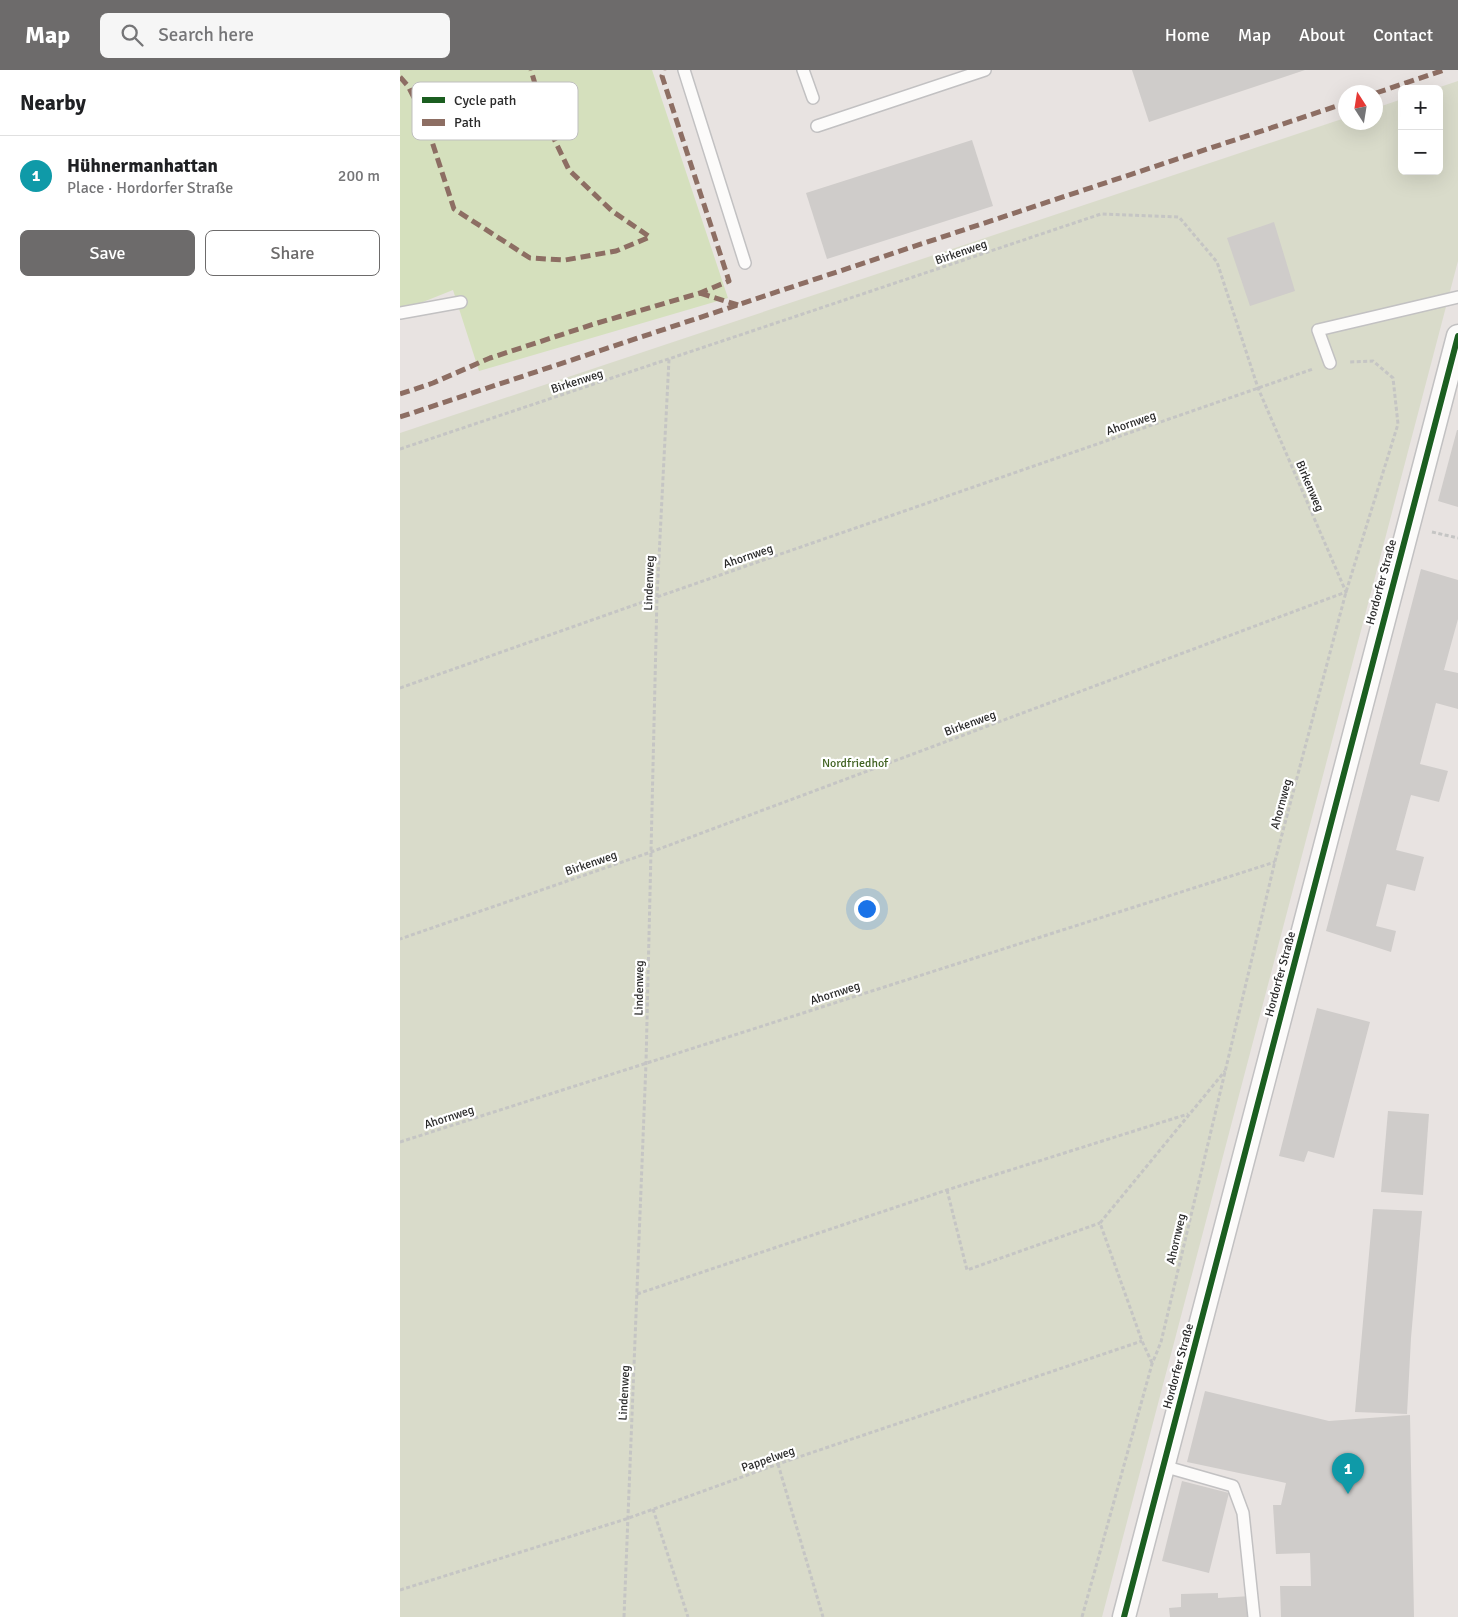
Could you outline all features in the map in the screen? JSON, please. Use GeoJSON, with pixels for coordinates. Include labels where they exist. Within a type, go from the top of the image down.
{"type":"FeatureCollection","features":[{"type":"Feature","properties":{"kind":"street","name":"Hordorfer Straße"},"geometry":{"type":"LineString","coordinates":[[1124,1617],[1458,336]]}},
{"type":"Feature","properties":{"kind":"lane"},"geometry":{"type":"LineString","coordinates":[[684,70],[745,263]]}},
{"type":"Feature","properties":{"kind":"lane"},"geometry":{"type":"LineString","coordinates":[[803,70],[812,98]]}},
{"type":"Feature","properties":{"kind":"lane"},"geometry":{"type":"LineString","coordinates":[[818,126],[985,70]]}},
{"type":"Feature","properties":{"kind":"lane"},"geometry":{"type":"LineString","coordinates":[[1330,363],[1318,330],[1458,297]]}},
{"type":"Feature","properties":{"kind":"lane"},"geometry":{"type":"LineString","coordinates":[[400,313],[461,302]]}},
{"type":"Feature","properties":{"kind":"lane"},"geometry":{"type":"LineString","coordinates":[[1163,1466],[1233,1486],[1243,1512],[1254,1617]]}},
{"type":"Feature","properties":{"kind":"path"},"geometry":{"type":"LineString","coordinates":[[947,1190],[967,1270],[1100,1223],[1225,1070]]}},
{"type":"Feature","properties":{"kind":"path"},"geometry":{"type":"LineString","coordinates":[[636,1294],[947,1190],[1188,1114]]}},
{"type":"Feature","properties":{"kind":"path"},"geometry":{"type":"LineString","coordinates":[[1100,1223],[1152,1364]]}},
{"type":"Feature","properties":{"kind":"path"},"geometry":{"type":"LineString","coordinates":[[778,1464],[823,1617]]}},
{"type":"Feature","properties":{"kind":"path"},"geometry":{"type":"LineString","coordinates":[[653,1509],[688,1617]]}},
{"type":"Feature","properties":{"kind":"green space"},"geometry":{"type":"Polygon","coordinates":[[[400,70],[652,70],[728,298],[479,371],[453,290],[403,310],[400,308],[400,70]]]}},
{"type":"Feature","properties":{"kind":"green space","name":"Nordfriedhof"},"geometry":{"type":"Polygon","coordinates":[[[1458,81],[1458,261],[1102,1617],[400,1617],[400,433],[1338,120],[1338,130],[1383,130],[1383,106],[1398,100],[1398,175],[1443,175],[1443,86],[1458,81]]]}},
{"type":"Feature","properties":{"kind":"building"},"geometry":{"type":"Polygon","coordinates":[[[1132,70],[1305,70],[1149,122],[1132,70]]]}},
{"type":"Feature","properties":{"kind":"building"},"geometry":{"type":"Polygon","coordinates":[[[972,140],[993,206],[827,259],[806,193],[972,140]]]}},
{"type":"Feature","properties":{"kind":"building"},"geometry":{"type":"Polygon","coordinates":[[[1274,222],[1295,291],[1250,306],[1227,238],[1274,222]]]}},
{"type":"Feature","properties":{"kind":"building"},"geometry":{"type":"Polygon","coordinates":[[[1458,430],[1458,507],[1438,501],[1458,430]]]}},
{"type":"Feature","properties":{"kind":"building"},"geometry":{"type":"Polygon","coordinates":[[[1421,569],[1458,580],[1458,619],[1444,670],[1458,673],[1458,709],[1436,703],[1420,764],[1448,771],[1439,802],[1411,795],[1396,850],[1424,857],[1415,891],[1387,884],[1376,926],[1396,931],[1391,952],[1326,931],[1421,569]]]}},
{"type":"Feature","properties":{"kind":"building"},"geometry":{"type":"Polygon","coordinates":[[[1317,1008],[1370,1022],[1334,1158],[1308,1151],[1304,1162],[1279,1156],[1317,1008]]]}},
{"type":"Feature","properties":{"kind":"building"},"geometry":{"type":"Polygon","coordinates":[[[1388,1111],[1429,1114],[1423,1195],[1381,1192],[1388,1111]]]}},
{"type":"Feature","properties":{"kind":"building"},"geometry":{"type":"Polygon","coordinates":[[[1373,1209],[1422,1211],[1411,1338],[1407,1414],[1355,1412],[1373,1209]]]}},
{"type":"Feature","properties":{"kind":"building"},"geometry":{"type":"Polygon","coordinates":[[[1205,1391],[1329,1421],[1410,1415],[1414,1617],[1281,1617],[1280,1586],[1311,1586],[1310,1553],[1276,1554],[1273,1505],[1281,1505],[1286,1483],[1187,1462],[1205,1391]]]}},
{"type":"Feature","properties":{"kind":"building"},"geometry":{"type":"Polygon","coordinates":[[[1182,1481],[1229,1493],[1209,1573],[1162,1561],[1182,1481]]]}},
{"type":"Feature","properties":{"kind":"building"},"geometry":{"type":"Polygon","coordinates":[[[1218,1593],[1218,1598],[1251,1596],[1251,1617],[1170,1617],[1169,1608],[1181,1607],[1181,1594],[1218,1593]]]}},
{"type":"Feature","properties":{"kind":"marked path"},"geometry":{"type":"LineString","coordinates":[[531,70],[534,82]]}},
{"type":"Feature","properties":{"kind":"marked path"},"geometry":{"type":"LineString","coordinates":[[400,394],[433,383],[490,358],[594,324],[700,293],[729,281],[662,76],[664,70]]}},
{"type":"Feature","properties":{"kind":"marked path"},"geometry":{"type":"LineString","coordinates":[[1383,91],[1444,70]]}},
{"type":"Feature","properties":{"kind":"marked path"},"geometry":{"type":"LineString","coordinates":[[400,77],[412,94]]}},
{"type":"Feature","properties":{"kind":"marked path"},"geometry":{"type":"LineString","coordinates":[[400,417],[1338,106]]}},
{"type":"Feature","properties":{"kind":"marked path"},"geometry":{"type":"LineString","coordinates":[[432,140],[454,209],[530,258],[565,260],[616,251],[650,237],[612,211],[569,170],[555,140]]}},
{"type":"Feature","properties":{"kind":"marked path"},"geometry":{"type":"LineString","coordinates":[[700,293],[738,305]]}},
{"type":"Feature","properties":{"kind":"cycle path"},"geometry":{"type":"LineString","coordinates":[[1124,1617],[1458,336]]}},
{"type":"Feature","properties":{"kind":"place","name":"Hühnermanhattan"},"geometry":{"type":"Point","coordinates":[1348,1494]}}]}
